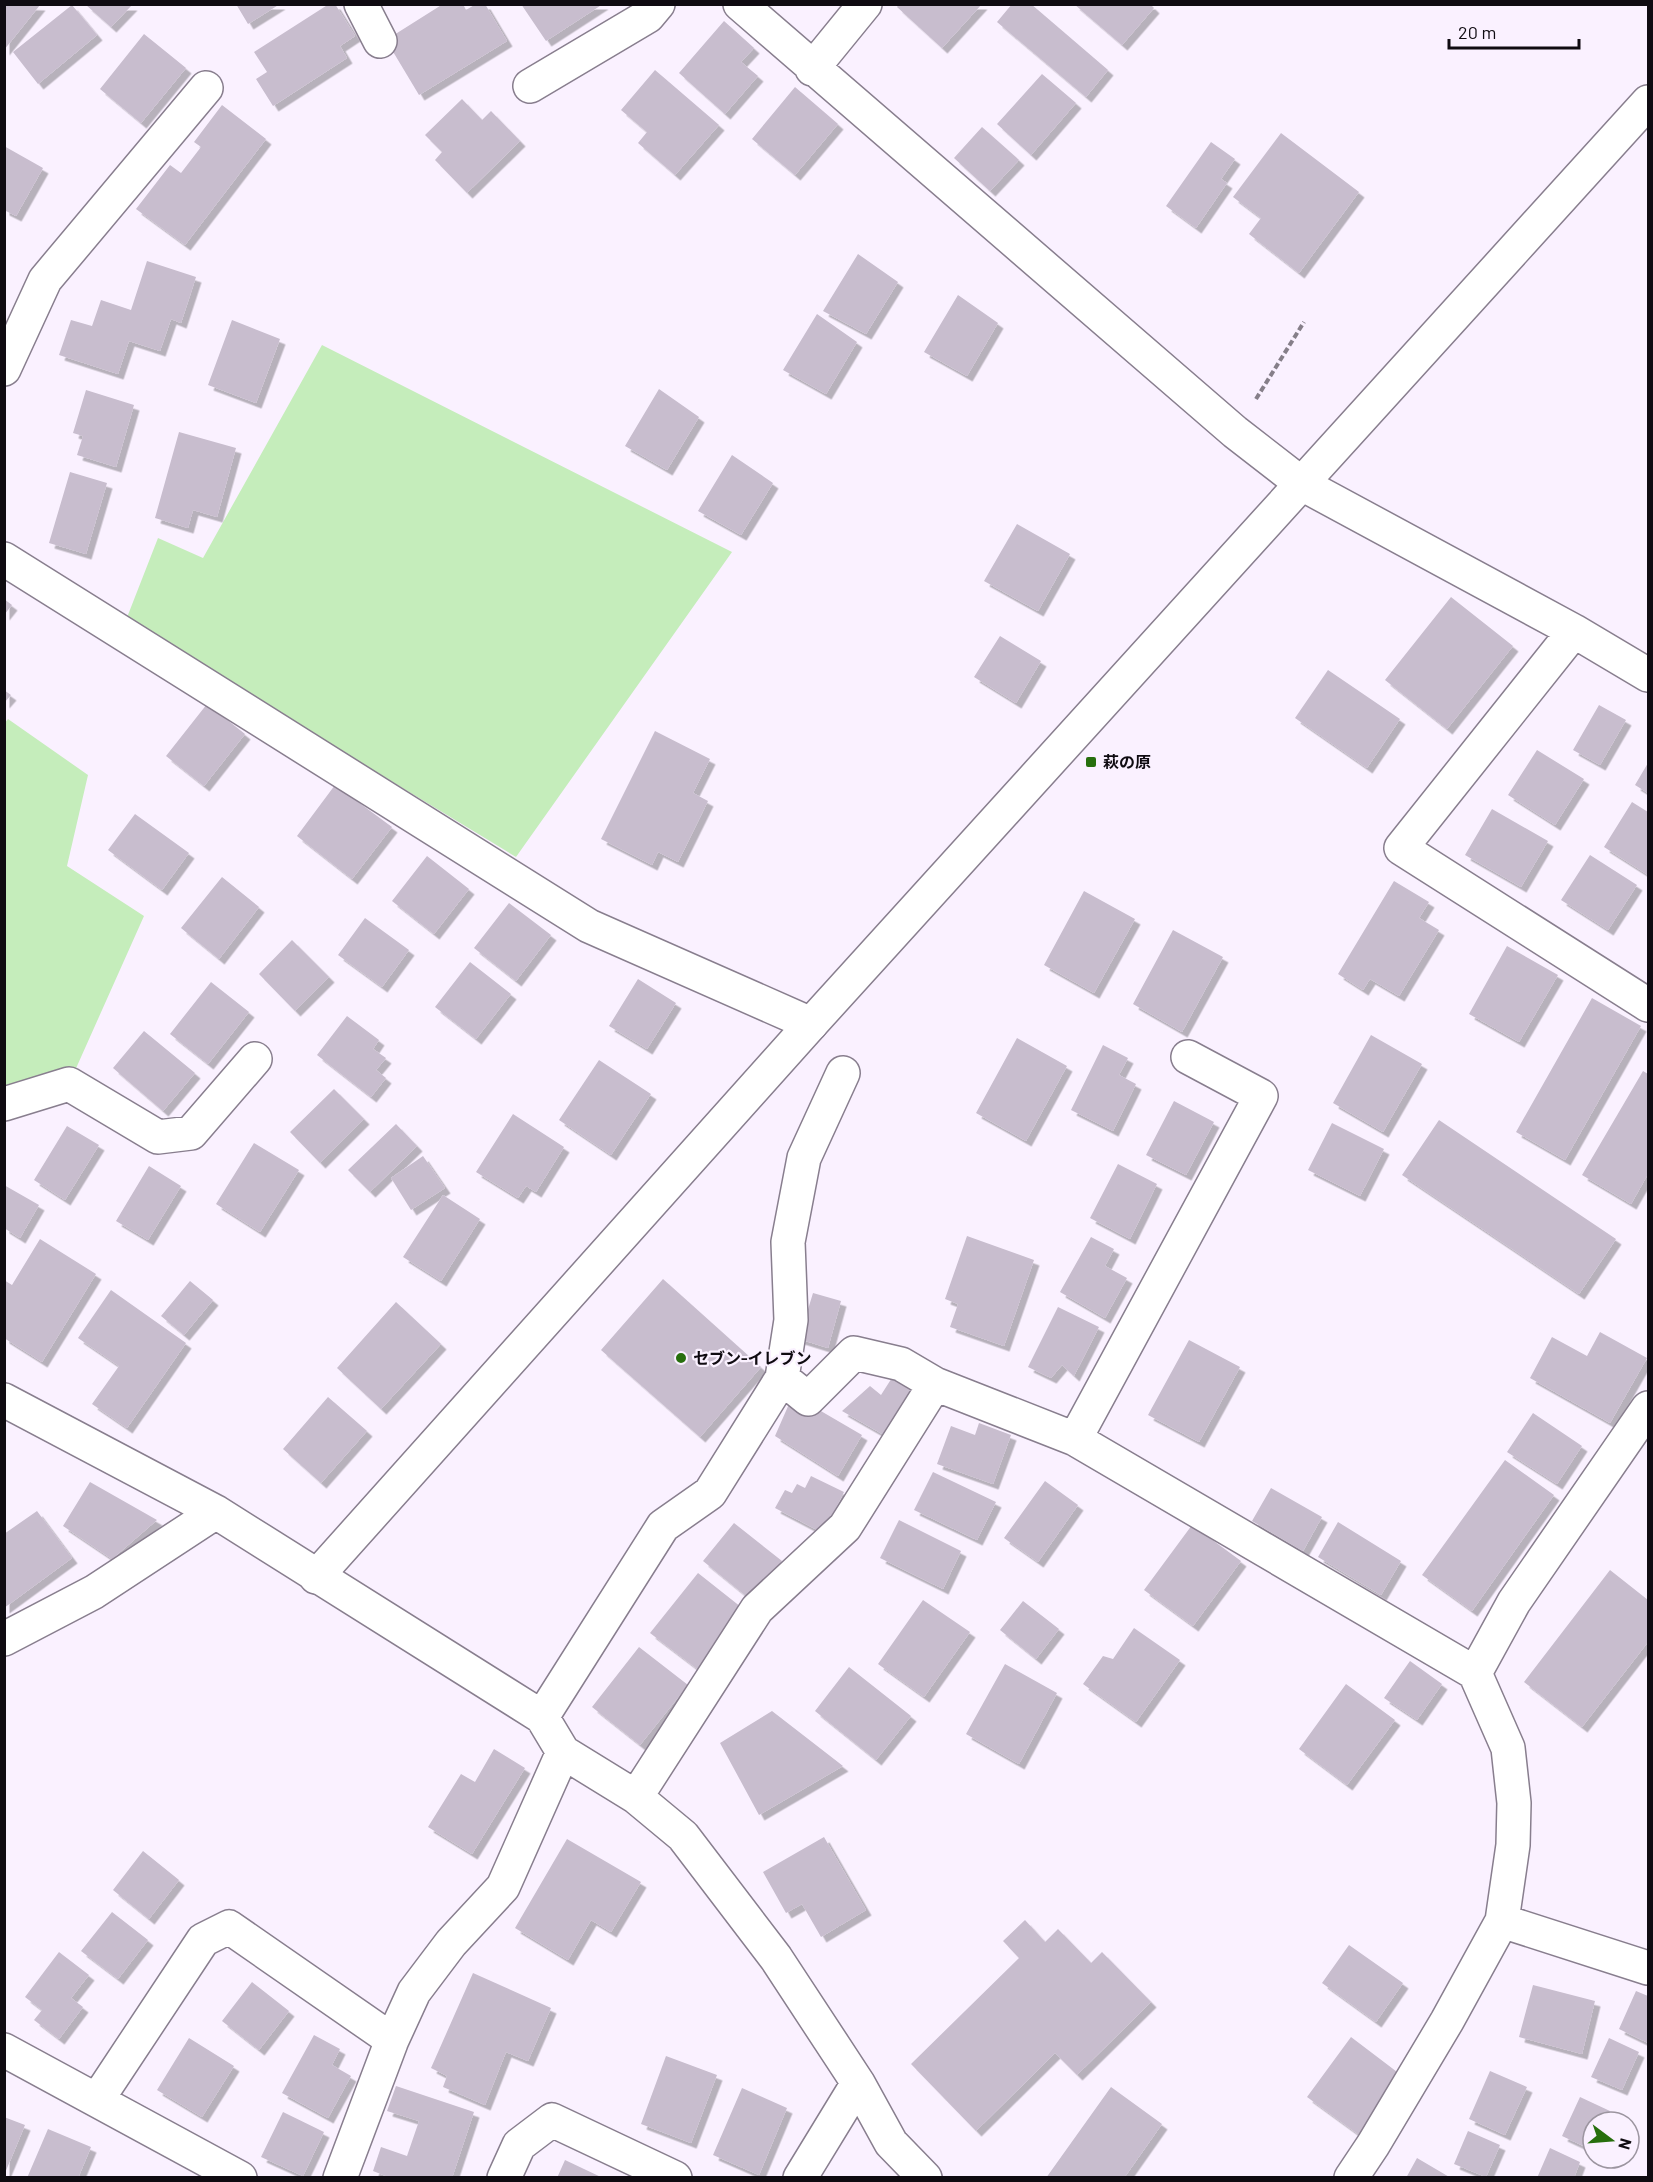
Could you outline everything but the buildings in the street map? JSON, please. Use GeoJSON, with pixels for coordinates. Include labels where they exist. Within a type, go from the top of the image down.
{"type":"FeatureCollection","features":[{"type":"Feature","properties":{"kind":"street"},"geometry":{"type":"LineString","coordinates":[[361,4],[380,41]]}},
{"type":"Feature","properties":{"kind":"street"},"geometry":{"type":"LineString","coordinates":[[530,86],[648,16],[658,4]]}},
{"type":"Feature","properties":{"kind":"street"},"geometry":{"type":"LineString","coordinates":[[740,4],[812,69],[1235,432],[1302,484],[1574,631],[1648,675]]}},
{"type":"Feature","properties":{"kind":"street"},"geometry":{"type":"LineString","coordinates":[[812,69],[865,4]]}},
{"type":"Feature","properties":{"kind":"street"},"geometry":{"type":"LineString","coordinates":[[4,369],[45,280],[207,88]]}},
{"type":"Feature","properties":{"kind":"street"},"geometry":{"type":"LineString","coordinates":[[316,1577],[812,1024],[1648,102]]}},
{"type":"Feature","properties":{"kind":"street"},"geometry":{"type":"LineString","coordinates":[[4,559],[330,761],[589,926],[812,1024]]}},
{"type":"Feature","properties":{"kind":"street"},"geometry":{"type":"LineString","coordinates":[[1574,631],[1401,848],[1648,1005]]}},
{"type":"Feature","properties":{"kind":"street"},"geometry":{"type":"LineString","coordinates":[[1076,1439],[1261,1096],[1188,1057]]}},
{"type":"Feature","properties":{"kind":"street"},"geometry":{"type":"LineString","coordinates":[[4,1104],[69,1084],[158,1137],[191,1133],[255,1059]]}},
{"type":"Feature","properties":{"kind":"street"},"geometry":{"type":"LineString","coordinates":[[542,1716],[663,1526],[710,1493],[782,1378],[790,1320],[788,1242],[804,1158],[843,1073]]}},
{"type":"Feature","properties":{"kind":"street"},"geometry":{"type":"LineString","coordinates":[[782,1378],[808,1399],[854,1353],[901,1364],[935,1384],[1076,1439],[1475,1673],[1508,1748],[1514,1803],[1513,1845],[1502,1921],[1447,2021],[1351,2178]]}},
{"type":"Feature","properties":{"kind":"street"},"geometry":{"type":"LineString","coordinates":[[636,1797],[756,1609],[845,1527],[935,1384]]}},
{"type":"Feature","properties":{"kind":"street"},"geometry":{"type":"LineString","coordinates":[[4,1400],[216,1512],[316,1577],[542,1716],[563,1752],[636,1797],[682,1836],[776,1958],[858,2083],[891,2143],[925,2178]]}},
{"type":"Feature","properties":{"kind":"street"},"geometry":{"type":"LineString","coordinates":[[1475,1673],[1514,1602],[1648,1408]]}},
{"type":"Feature","properties":{"kind":"street"},"geometry":{"type":"LineString","coordinates":[[4,1638],[94,1592],[216,1512]]}},
{"type":"Feature","properties":{"kind":"street"},"geometry":{"type":"LineString","coordinates":[[340,2178],[392,2040],[414,1992],[451,1943],[503,1887],[563,1752]]}},
{"type":"Feature","properties":{"kind":"street"},"geometry":{"type":"LineString","coordinates":[[1502,1921],[1648,1968]]}},
{"type":"Feature","properties":{"kind":"street"},"geometry":{"type":"LineString","coordinates":[[97,2100],[203,1940],[229,1928],[392,2040]]}},
{"type":"Feature","properties":{"kind":"street"},"geometry":{"type":"LineString","coordinates":[[4,2050],[240,2178]]}},
{"type":"Feature","properties":{"kind":"street"},"geometry":{"type":"LineString","coordinates":[[800,2178],[858,2083]]}},
{"type":"Feature","properties":{"kind":"street"},"geometry":{"type":"LineString","coordinates":[[504,2178],[519,2145],[552,2120],[675,2178]]}},
{"type":"Feature","properties":{"kind":"path"},"geometry":{"type":"LineString","coordinates":[[1235,432],[1304,322]]}},
{"type":"Feature","properties":{"kind":"green space"},"geometry":{"type":"Polygon","coordinates":[[[322,345],[732,552],[516,857],[126,620],[158,538],[203,558],[322,345]]]}},
{"type":"Feature","properties":{"kind":"green space"},"geometry":{"type":"Polygon","coordinates":[[[8,719],[88,775],[67,866],[144,916],[69,1084],[4,1105],[4,724],[8,719]]]}},
{"type":"Feature","properties":{"kind":"place","name":"萩の原"},"geometry":{"type":"Point","coordinates":[1091,762]}},
{"type":"Feature","properties":{"kind":"place","name":"セブン-イレブン"},"geometry":{"type":"Point","coordinates":[681,1358]}}]}
